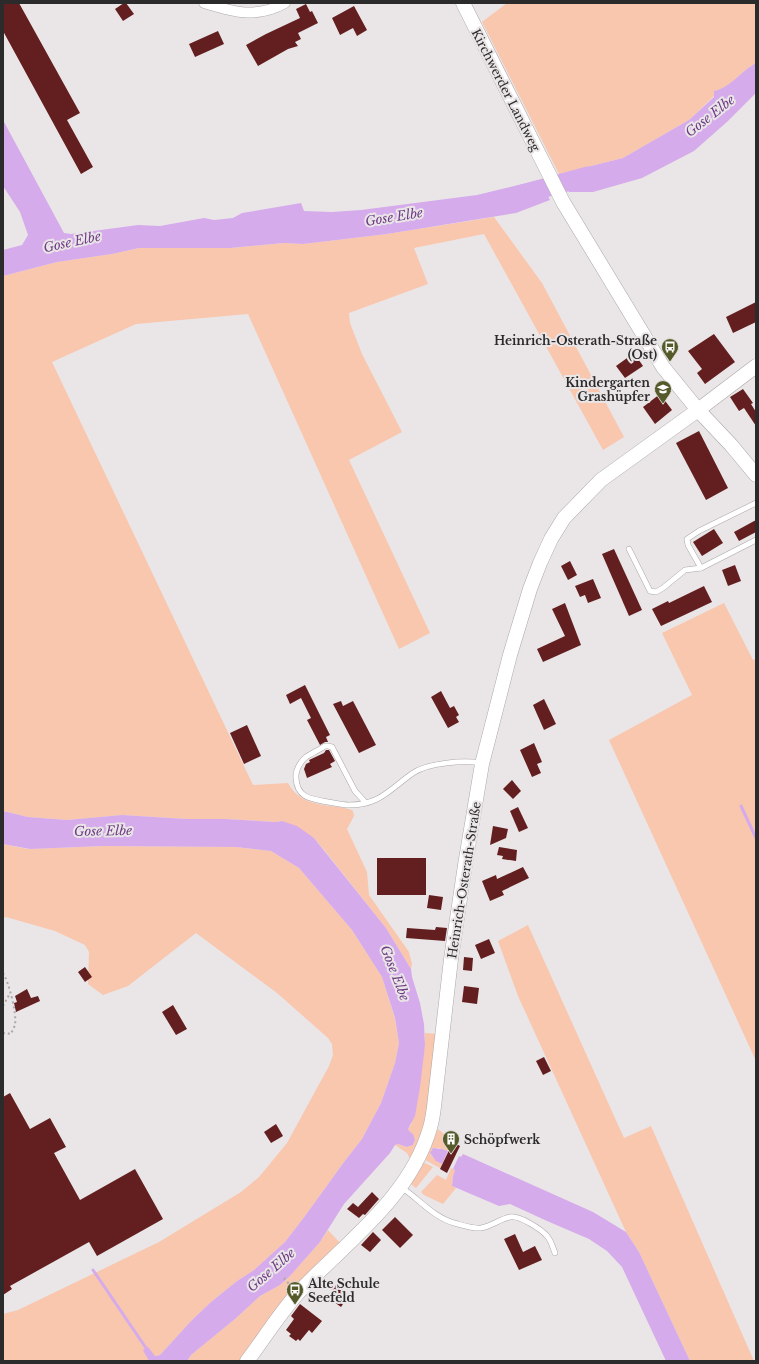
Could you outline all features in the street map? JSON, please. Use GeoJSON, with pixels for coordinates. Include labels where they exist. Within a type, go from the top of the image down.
{"type":"FeatureCollection","features":[{"type":"Feature","properties":{"kind":"street"},"geometry":{"type":"LineString","coordinates":[[204,3],[229,11],[243,13],[258,12],[285,3]]}},
{"type":"Feature","properties":{"kind":"street","name":"Kirchwerder Landweg"},"geometry":{"type":"LineString","coordinates":[[463,3],[563,202],[662,367],[698,410]]}},
{"type":"Feature","properties":{"kind":"street","name":"Heinrich-Osterath-Straße"},"geometry":{"type":"LineString","coordinates":[[247,1361],[298,1294],[379,1213],[400,1186],[428,1136],[433,1116],[465,865],[482,764],[512,647],[530,589],[551,539],[564,518],[602,480],[756,366]]}},
{"type":"Feature","properties":{"kind":"street"},"geometry":{"type":"LineString","coordinates":[[698,410],[756,475]]}},
{"type":"Feature","properties":{"kind":"lane"},"geometry":{"type":"LineString","coordinates":[[701,568],[688,545],[687,539],[699,531],[756,504]]}},
{"type":"Feature","properties":{"kind":"lane"},"geometry":{"type":"LineString","coordinates":[[629,549],[650,591],[656,592],[685,570],[701,568],[756,540]]}},
{"type":"Feature","properties":{"kind":"lane"},"geometry":{"type":"LineString","coordinates":[[366,803],[356,791],[332,748],[325,746],[306,757],[299,766],[295,775],[296,785],[305,797],[312,800],[347,805],[362,805],[380,798],[422,768],[471,761],[482,764]]}},
{"type":"Feature","properties":{"kind":"lane"},"geometry":{"type":"LineString","coordinates":[[400,1186],[414,1195],[430,1210],[453,1223],[480,1228],[491,1226],[503,1219],[511,1217],[523,1219],[547,1236],[556,1253]]}},
{"type":"Feature","properties":{"kind":"path"},"geometry":{"type":"LineString","coordinates":[[3,973],[6,978],[14,1011],[15,1026],[10,1034],[3,1033]]}},
{"type":"Feature","properties":{"kind":"path"},"geometry":{"type":"LineString","coordinates":[[3,1006],[10,994]]}},
{"type":"Feature","properties":{"kind":"shaded area"},"geometry":{"type":"Polygon","coordinates":[[[507,3],[756,3],[756,63],[745,70],[731,83],[715,91],[714,96],[689,120],[623,158],[559,174],[482,22],[507,3]]]}},
{"type":"Feature","properties":{"kind":"shaded area"},"geometry":{"type":"Polygon","coordinates":[[[494,217],[542,283],[624,437],[603,450],[484,234],[414,248],[428,284],[349,313],[350,323],[362,354],[402,432],[349,460],[430,633],[399,649],[248,314],[136,324],[52,362],[253,785],[288,783],[292,790],[303,799],[323,805],[346,808],[353,811],[354,816],[347,829],[367,872],[369,895],[409,952],[412,964],[411,969],[386,928],[314,838],[282,821],[187,819],[122,815],[67,820],[28,817],[3,811],[3,276],[57,262],[112,254],[139,248],[230,248],[284,243],[303,244],[387,234],[494,217]]]}},
{"type":"Feature","properties":{"kind":"shaded area"},"geometry":{"type":"Polygon","coordinates":[[[724,603],[753,660],[756,659],[756,1061],[609,740],[692,695],[662,633],[724,603]]]}},
{"type":"Feature","properties":{"kind":"shaded area"},"geometry":{"type":"Polygon","coordinates":[[[3,844],[28,849],[104,846],[236,847],[271,851],[299,868],[352,930],[382,977],[395,1019],[399,1043],[395,1063],[381,1103],[362,1139],[285,1242],[254,1270],[237,1281],[211,1302],[192,1320],[160,1355],[155,1356],[144,1350],[149,1361],[3,1361],[3,1314],[18,1310],[159,1242],[241,1192],[259,1177],[287,1143],[329,1066],[333,1055],[332,1044],[328,1038],[277,993],[196,933],[128,986],[103,995],[88,984],[89,952],[85,945],[55,931],[6,917],[3,918],[3,844]]]}},
{"type":"Feature","properties":{"kind":"shaded area"},"geometry":{"type":"Polygon","coordinates":[[[528,925],[624,1138],[651,1126],[754,1361],[690,1361],[639,1252],[626,1232],[518,996],[498,941],[528,925]]]}},
{"type":"Feature","properties":{"kind":"shaded area"},"geometry":{"type":"Polygon","coordinates":[[[425,1033],[438,1034],[427,1119],[411,1159],[407,1153],[395,1145],[398,1144],[407,1147],[413,1145],[415,1141],[408,1129],[411,1125],[425,1045],[425,1033]]]}},
{"type":"Feature","properties":{"kind":"shaded area"},"geometry":{"type":"Polygon","coordinates":[[[438,1129],[453,1142],[448,1151],[433,1148],[430,1154],[442,1164],[440,1168],[425,1160],[438,1129]]]}},
{"type":"Feature","properties":{"kind":"shaded area"},"geometry":{"type":"Polygon","coordinates":[[[423,1162],[433,1167],[416,1188],[411,1184],[423,1162]]]}},
{"type":"Feature","properties":{"kind":"shaded area"},"geometry":{"type":"Polygon","coordinates":[[[451,1168],[455,1170],[452,1186],[456,1188],[443,1204],[421,1192],[437,1175],[446,1180],[451,1168]]]}},
{"type":"Feature","properties":{"kind":"shaded area"},"geometry":{"type":"Polygon","coordinates":[[[328,1230],[341,1244],[241,1361],[187,1361],[191,1355],[235,1319],[260,1296],[280,1285],[290,1276],[320,1242],[328,1230]]]}},
{"type":"Feature","properties":{"kind":"water"},"geometry":{"type":"Polygon","coordinates":[[[756,63],[756,93],[728,121],[694,151],[642,178],[593,192],[569,192],[559,174],[623,158],[689,120],[714,97],[714,91],[730,83],[756,63]]]}},
{"type":"Feature","properties":{"kind":"water"},"geometry":{"type":"Polygon","coordinates":[[[3,120],[64,233],[71,234],[138,225],[160,226],[204,218],[214,220],[233,218],[242,213],[301,203],[304,211],[332,212],[361,210],[477,195],[539,180],[550,200],[516,213],[387,234],[303,244],[284,243],[230,248],[139,248],[112,254],[57,262],[3,276],[3,250],[22,245],[28,235],[20,212],[3,186],[3,120]]]}},
{"type":"Feature","properties":{"kind":"water"},"geometry":{"type":"Polygon","coordinates":[[[3,811],[28,817],[67,820],[122,815],[187,819],[282,821],[297,826],[314,838],[386,928],[411,969],[424,1024],[425,1045],[415,1116],[408,1129],[413,1134],[415,1140],[413,1145],[407,1147],[398,1144],[395,1145],[390,1153],[344,1204],[320,1242],[290,1276],[280,1285],[260,1296],[235,1319],[191,1355],[187,1361],[149,1361],[143,1350],[148,1347],[155,1356],[160,1355],[192,1320],[211,1302],[237,1281],[254,1270],[285,1242],[362,1139],[381,1103],[395,1063],[399,1043],[395,1018],[382,977],[352,930],[299,868],[271,851],[236,847],[104,846],[30,849],[3,844],[3,811]]]}},
{"type":"Feature","properties":{"kind":"water"},"geometry":{"type":"Polygon","coordinates":[[[433,1148],[448,1151],[442,1164],[436,1161],[430,1153],[433,1148]]]}},
{"type":"Feature","properties":{"kind":"water"},"geometry":{"type":"Polygon","coordinates":[[[463,1154],[593,1212],[626,1232],[639,1252],[690,1361],[666,1361],[622,1267],[607,1251],[589,1239],[510,1204],[499,1206],[452,1186],[455,1170],[453,1169],[459,1156],[461,1157],[463,1154]]]}},
{"type":"Feature","properties":{"kind":"building"},"geometry":{"type":"Polygon","coordinates":[[[3,3],[19,3],[80,113],[67,120],[93,167],[81,174],[3,31],[3,3]]]}},
{"type":"Feature","properties":{"kind":"building"},"geometry":{"type":"Polygon","coordinates":[[[126,3],[134,14],[123,21],[115,9],[126,3]]]}},
{"type":"Feature","properties":{"kind":"building"},"geometry":{"type":"Polygon","coordinates":[[[306,4],[310,12],[312,11],[318,23],[298,33],[301,39],[295,42],[298,46],[288,49],[258,66],[246,45],[300,18],[296,9],[306,4]]]}},
{"type":"Feature","properties":{"kind":"building"},"geometry":{"type":"Polygon","coordinates":[[[354,6],[367,30],[357,36],[353,28],[340,35],[332,18],[354,6]]]}},
{"type":"Feature","properties":{"kind":"building"},"geometry":{"type":"Polygon","coordinates":[[[218,31],[224,44],[195,57],[189,44],[218,31]]]}},
{"type":"Feature","properties":{"kind":"building"},"geometry":{"type":"Polygon","coordinates":[[[756,302],[756,322],[733,333],[726,317],[756,302]]]}},
{"type":"Feature","properties":{"kind":"building"},"geometry":{"type":"Polygon","coordinates":[[[714,334],[735,362],[705,384],[697,373],[702,369],[688,351],[714,334]]]}},
{"type":"Feature","properties":{"kind":"building"},"geometry":{"type":"Polygon","coordinates":[[[634,353],[643,366],[625,378],[616,366],[634,353]]]}},
{"type":"Feature","properties":{"kind":"building"},"geometry":{"type":"Polygon","coordinates":[[[743,389],[753,403],[751,404],[756,412],[756,426],[744,408],[739,411],[730,397],[743,389]]]}},
{"type":"Feature","properties":{"kind":"building"},"geometry":{"type":"Polygon","coordinates":[[[660,394],[672,410],[655,424],[643,407],[660,394]]]}},
{"type":"Feature","properties":{"kind":"building"},"geometry":{"type":"Polygon","coordinates":[[[699,431],[728,488],[706,500],[676,443],[699,431]]]}},
{"type":"Feature","properties":{"kind":"building"},"geometry":{"type":"Polygon","coordinates":[[[756,520],[756,532],[739,541],[734,532],[756,520]]]}},
{"type":"Feature","properties":{"kind":"building"},"geometry":{"type":"Polygon","coordinates":[[[714,529],[723,543],[702,556],[693,542],[714,529]]]}},
{"type":"Feature","properties":{"kind":"building"},"geometry":{"type":"Polygon","coordinates":[[[614,549],[642,610],[629,616],[602,554],[614,549]]]}},
{"type":"Feature","properties":{"kind":"building"},"geometry":{"type":"Polygon","coordinates":[[[570,561],[577,575],[568,580],[561,566],[570,561]]]}},
{"type":"Feature","properties":{"kind":"building"},"geometry":{"type":"Polygon","coordinates":[[[735,565],[741,581],[728,586],[722,570],[735,565]]]}},
{"type":"Feature","properties":{"kind":"building"},"geometry":{"type":"Polygon","coordinates":[[[593,579],[601,598],[588,603],[585,595],[580,597],[575,586],[593,579]]]}},
{"type":"Feature","properties":{"kind":"building"},"geometry":{"type":"Polygon","coordinates":[[[704,586],[712,602],[661,626],[652,609],[668,601],[669,603],[704,586]]]}},
{"type":"Feature","properties":{"kind":"building"},"geometry":{"type":"Polygon","coordinates":[[[565,603],[581,645],[543,662],[537,649],[565,636],[552,609],[565,603]]]}},
{"type":"Feature","properties":{"kind":"building"},"geometry":{"type":"Polygon","coordinates":[[[305,685],[330,735],[326,737],[328,742],[320,745],[307,720],[311,718],[301,698],[290,704],[286,695],[305,685]]]}},
{"type":"Feature","properties":{"kind":"building"},"geometry":{"type":"Polygon","coordinates":[[[441,691],[450,708],[454,706],[459,715],[456,717],[459,722],[448,728],[431,697],[441,691]]]}},
{"type":"Feature","properties":{"kind":"building"},"geometry":{"type":"Polygon","coordinates":[[[544,699],[556,724],[544,730],[533,705],[544,699]]]}},
{"type":"Feature","properties":{"kind":"building"},"geometry":{"type":"Polygon","coordinates":[[[341,701],[343,706],[353,701],[376,745],[359,753],[333,704],[341,701]]]}},
{"type":"Feature","properties":{"kind":"building"},"geometry":{"type":"Polygon","coordinates":[[[247,725],[261,756],[244,764],[230,733],[247,725]]]}},
{"type":"Feature","properties":{"kind":"building"},"geometry":{"type":"Polygon","coordinates":[[[534,743],[542,762],[537,764],[541,773],[532,777],[520,750],[534,743]]]}},
{"type":"Feature","properties":{"kind":"building"},"geometry":{"type":"Polygon","coordinates":[[[326,750],[329,750],[335,761],[330,764],[332,767],[307,778],[304,769],[306,764],[310,762],[309,760],[324,753],[326,750]]]}},
{"type":"Feature","properties":{"kind":"building"},"geometry":{"type":"Polygon","coordinates":[[[512,780],[521,791],[513,799],[503,789],[512,780]]]}},
{"type":"Feature","properties":{"kind":"building"},"geometry":{"type":"Polygon","coordinates":[[[518,807],[528,828],[519,832],[510,811],[518,807]]]}},
{"type":"Feature","properties":{"kind":"building"},"geometry":{"type":"Polygon","coordinates":[[[493,826],[508,829],[506,838],[490,845],[493,826]]]}},
{"type":"Feature","properties":{"kind":"building"},"geometry":{"type":"Polygon","coordinates":[[[499,847],[517,850],[516,861],[502,859],[503,856],[497,855],[499,847]]]}},
{"type":"Feature","properties":{"kind":"building"},"geometry":{"type":"Polygon","coordinates":[[[377,858],[426,858],[426,895],[377,895],[377,858]]]}},
{"type":"Feature","properties":{"kind":"building"},"geometry":{"type":"Polygon","coordinates":[[[523,867],[529,878],[502,891],[504,895],[490,901],[482,881],[496,875],[497,879],[523,867]]]}},
{"type":"Feature","properties":{"kind":"building"},"geometry":{"type":"Polygon","coordinates":[[[429,895],[443,897],[441,910],[427,908],[429,895]]]}},
{"type":"Feature","properties":{"kind":"building"},"geometry":{"type":"Polygon","coordinates":[[[436,927],[447,928],[445,941],[406,938],[407,928],[435,930],[436,927]]]}},
{"type":"Feature","properties":{"kind":"building"},"geometry":{"type":"Polygon","coordinates":[[[489,939],[495,953],[481,959],[475,945],[489,939]]]}},
{"type":"Feature","properties":{"kind":"building"},"geometry":{"type":"Polygon","coordinates":[[[464,957],[473,958],[472,971],[463,970],[464,957]]]}},
{"type":"Feature","properties":{"kind":"building"},"geometry":{"type":"Polygon","coordinates":[[[85,967],[92,977],[85,982],[78,972],[85,967]]]}},
{"type":"Feature","properties":{"kind":"building"},"geometry":{"type":"Polygon","coordinates":[[[464,986],[479,988],[477,1004],[462,1002],[464,986]]]}},
{"type":"Feature","properties":{"kind":"building"},"geometry":{"type":"Polygon","coordinates":[[[27,989],[31,998],[38,996],[40,1001],[16,1012],[14,1003],[17,1002],[15,996],[27,989]]]}},
{"type":"Feature","properties":{"kind":"building"},"geometry":{"type":"Polygon","coordinates":[[[173,1005],[187,1029],[176,1035],[162,1012],[173,1005]]]}},
{"type":"Feature","properties":{"kind":"building"},"geometry":{"type":"Polygon","coordinates":[[[544,1057],[551,1071],[543,1075],[536,1061],[544,1057]]]}},
{"type":"Feature","properties":{"kind":"building"},"geometry":{"type":"Polygon","coordinates":[[[10,1093],[30,1129],[50,1118],[66,1147],[54,1153],[80,1200],[135,1169],[163,1219],[97,1256],[89,1242],[10,1286],[12,1289],[3,1295],[3,1097],[10,1093]]]}},
{"type":"Feature","properties":{"kind":"building"},"geometry":{"type":"Polygon","coordinates":[[[276,1124],[283,1136],[271,1143],[264,1132],[276,1124]]]}},
{"type":"Feature","properties":{"kind":"building","name":"Schöpfwerk"},"geometry":{"type":"Polygon","coordinates":[[[453,1142],[460,1146],[447,1173],[440,1169],[453,1142]]]}},
{"type":"Feature","properties":{"kind":"building"},"geometry":{"type":"Polygon","coordinates":[[[372,1192],[379,1199],[365,1215],[363,1214],[359,1218],[347,1209],[353,1203],[358,1207],[372,1192]]]}},
{"type":"Feature","properties":{"kind":"building"},"geometry":{"type":"Polygon","coordinates":[[[395,1217],[413,1235],[400,1248],[382,1230],[395,1217]]]}},
{"type":"Feature","properties":{"kind":"building"},"geometry":{"type":"Polygon","coordinates":[[[373,1232],[381,1240],[370,1252],[361,1245],[373,1232]]]}},
{"type":"Feature","properties":{"kind":"building"},"geometry":{"type":"Polygon","coordinates":[[[515,1234],[523,1252],[535,1246],[542,1260],[519,1270],[504,1239],[515,1234]]]}},
{"type":"Feature","properties":{"kind":"building"},"geometry":{"type":"Polygon","coordinates":[[[336,1285],[349,1295],[341,1307],[327,1297],[336,1285]]]}},
{"type":"Feature","properties":{"kind":"building"},"geometry":{"type":"Polygon","coordinates":[[[300,1304],[322,1321],[312,1333],[309,1330],[300,1341],[298,1339],[296,1341],[289,1336],[291,1334],[286,1330],[294,1319],[291,1316],[300,1304]]]}},
{"type":"Feature","properties":{"kind":"waterway","name":"Gose Elbe"},"geometry":{"type":"LineString","coordinates":[[519,195],[588,176]]}},
{"type":"Feature","properties":{"kind":"waterway"},"geometry":{"type":"LineString","coordinates":[[741,806],[756,838]]}},
{"type":"Feature","properties":{"kind":"waterway"},"geometry":{"type":"LineString","coordinates":[[93,1270],[148,1351]]}},
{"type":"Feature","properties":{"kind":"place","name":"Heinrich-Osterath-Straße (Ost)"},"geometry":{"type":"Point","coordinates":[670,362]}},
{"type":"Feature","properties":{"kind":"place","name":"Kindergarten Grashüpfer"},"geometry":{"type":"Point","coordinates":[663,404]}},
{"type":"Feature","properties":{"kind":"place","name":"Schöpfwerk"},"geometry":{"type":"Point","coordinates":[451,1154]}},
{"type":"Feature","properties":{"kind":"place","name":"Alte Schule Seefeld"},"geometry":{"type":"Point","coordinates":[295,1305]}}]}
